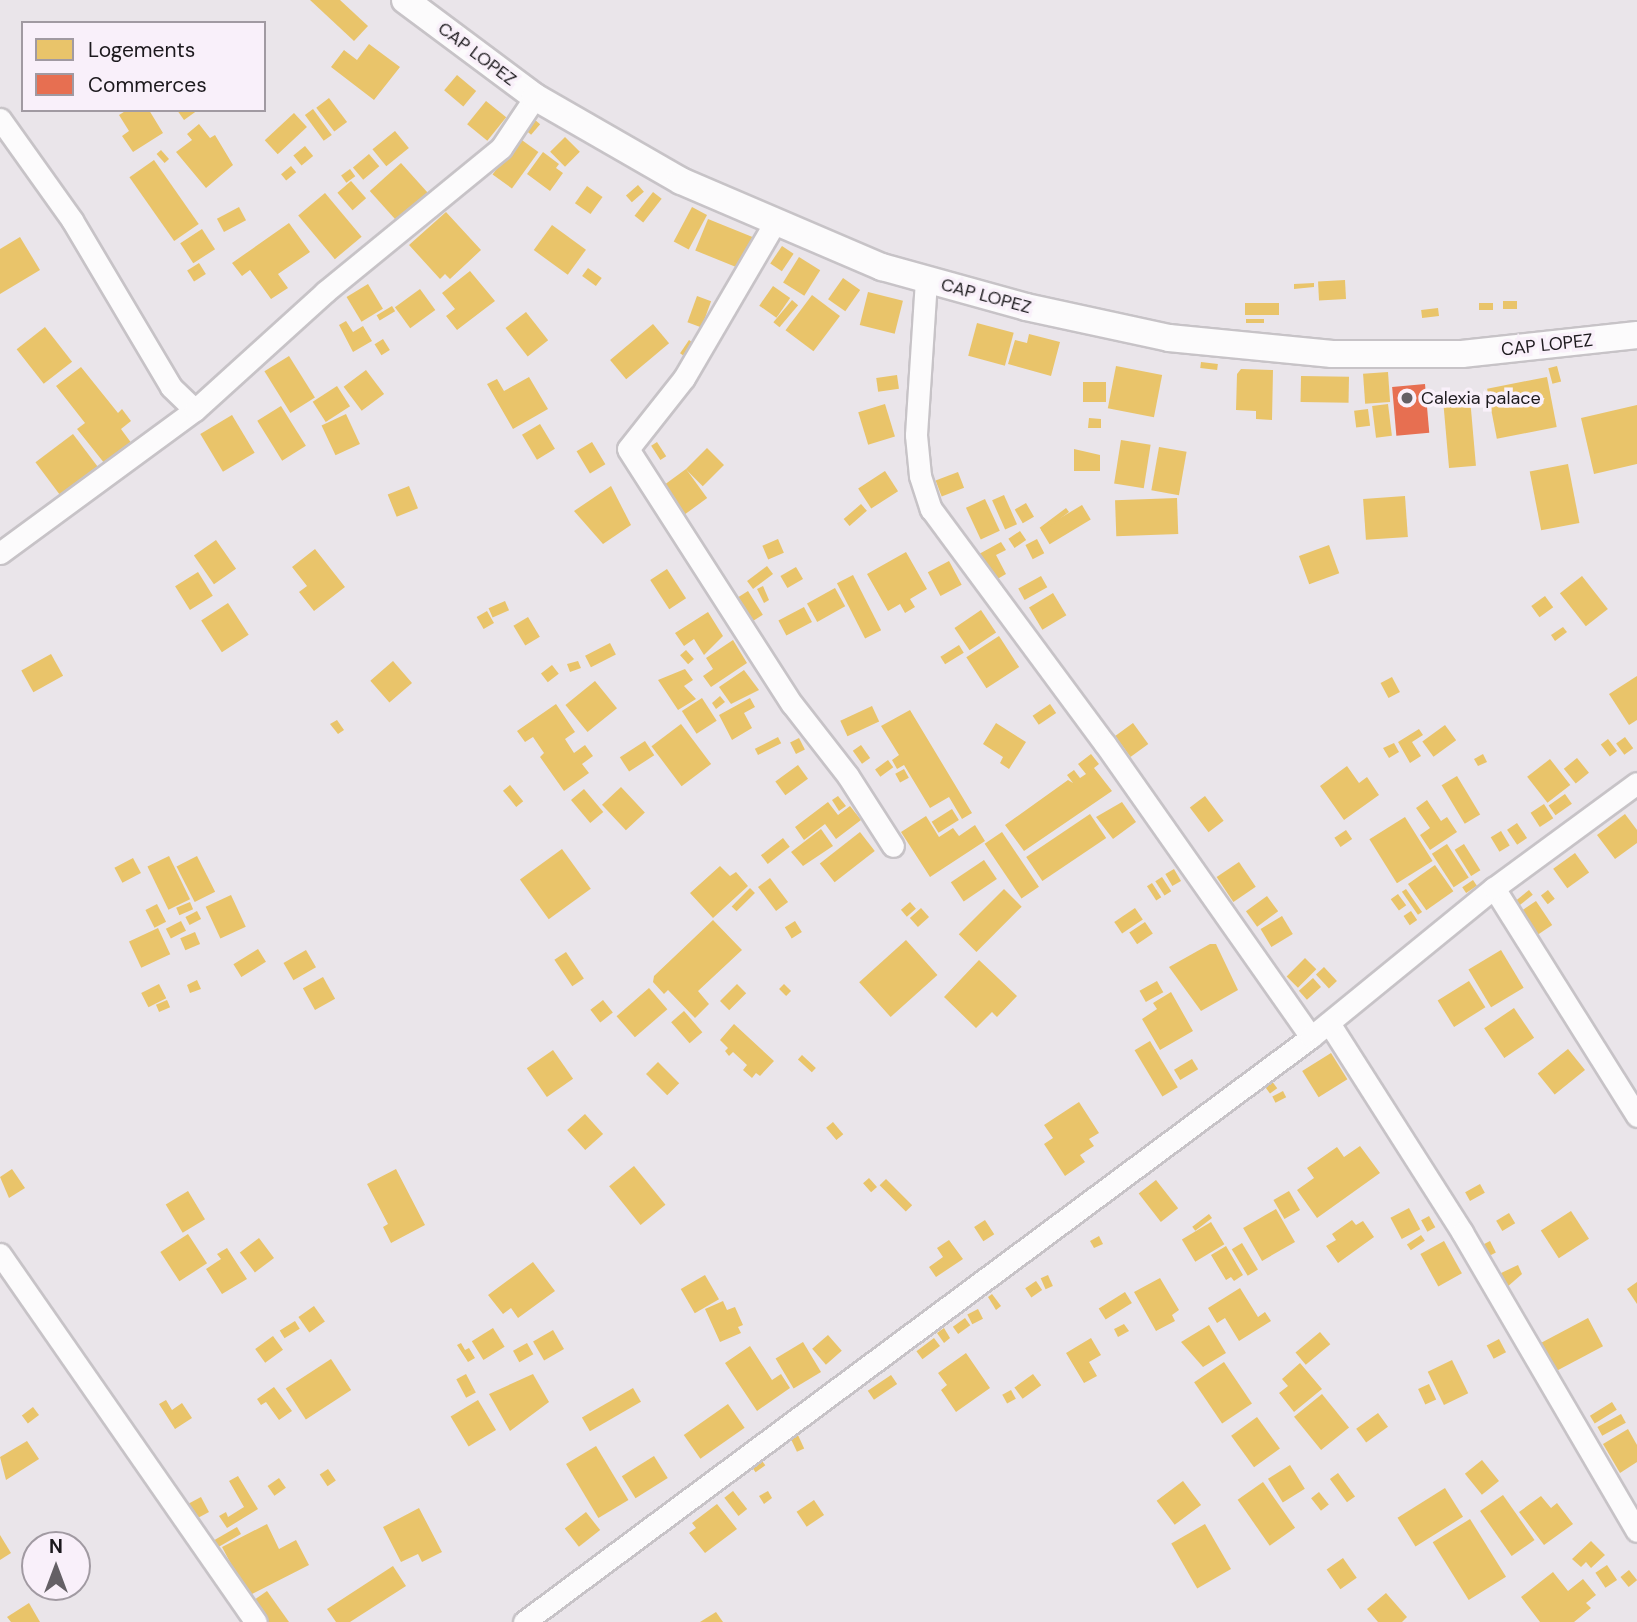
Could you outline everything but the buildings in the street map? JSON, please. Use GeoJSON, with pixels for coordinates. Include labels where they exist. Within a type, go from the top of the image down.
{"type":"FeatureCollection","features":[{"type":"Feature","properties":{"kind":"street","name":"CAP LOPEZ"},"geometry":{"type":"LineString","coordinates":[[405,0],[535,97],[681,181],[775,224],[926,280],[1108,328],[1332,354],[1462,354],[1637,335]]}},
{"type":"Feature","properties":{"kind":"street"},"geometry":{"type":"LineString","coordinates":[[0,553],[195,410],[326,292],[501,148],[535,97]]}},
{"type":"Feature","properties":{"kind":"street"},"geometry":{"type":"LineString","coordinates":[[0,119],[72,220],[171,387],[195,410]]}},
{"type":"Feature","properties":{"kind":"street"},"geometry":{"type":"LineString","coordinates":[[775,224],[684,378],[628,449],[792,704],[848,776],[893,846]]}},
{"type":"Feature","properties":{"kind":"street"},"geometry":{"type":"LineString","coordinates":[[926,280],[916,435],[920,476],[931,509],[1105,744],[1311,1037]]}},
{"type":"Feature","properties":{"kind":"street"},"geometry":{"type":"LineString","coordinates":[[524,1622],[1311,1037],[1494,888],[1637,783]]}},
{"type":"Feature","properties":{"kind":"street"},"geometry":{"type":"LineString","coordinates":[[1494,888],[1637,1116]]}},
{"type":"Feature","properties":{"kind":"street"},"geometry":{"type":"LineString","coordinates":[[1329,1023],[1462,1232],[1637,1531]]}},
{"type":"Feature","properties":{"kind":"street"},"geometry":{"type":"LineString","coordinates":[[0,1254],[256,1622]]}},
{"type":"Feature","properties":{"kind":"place","name":"Calexia palace"},"geometry":{"type":"Point","coordinates":[1407,398]}}]}
